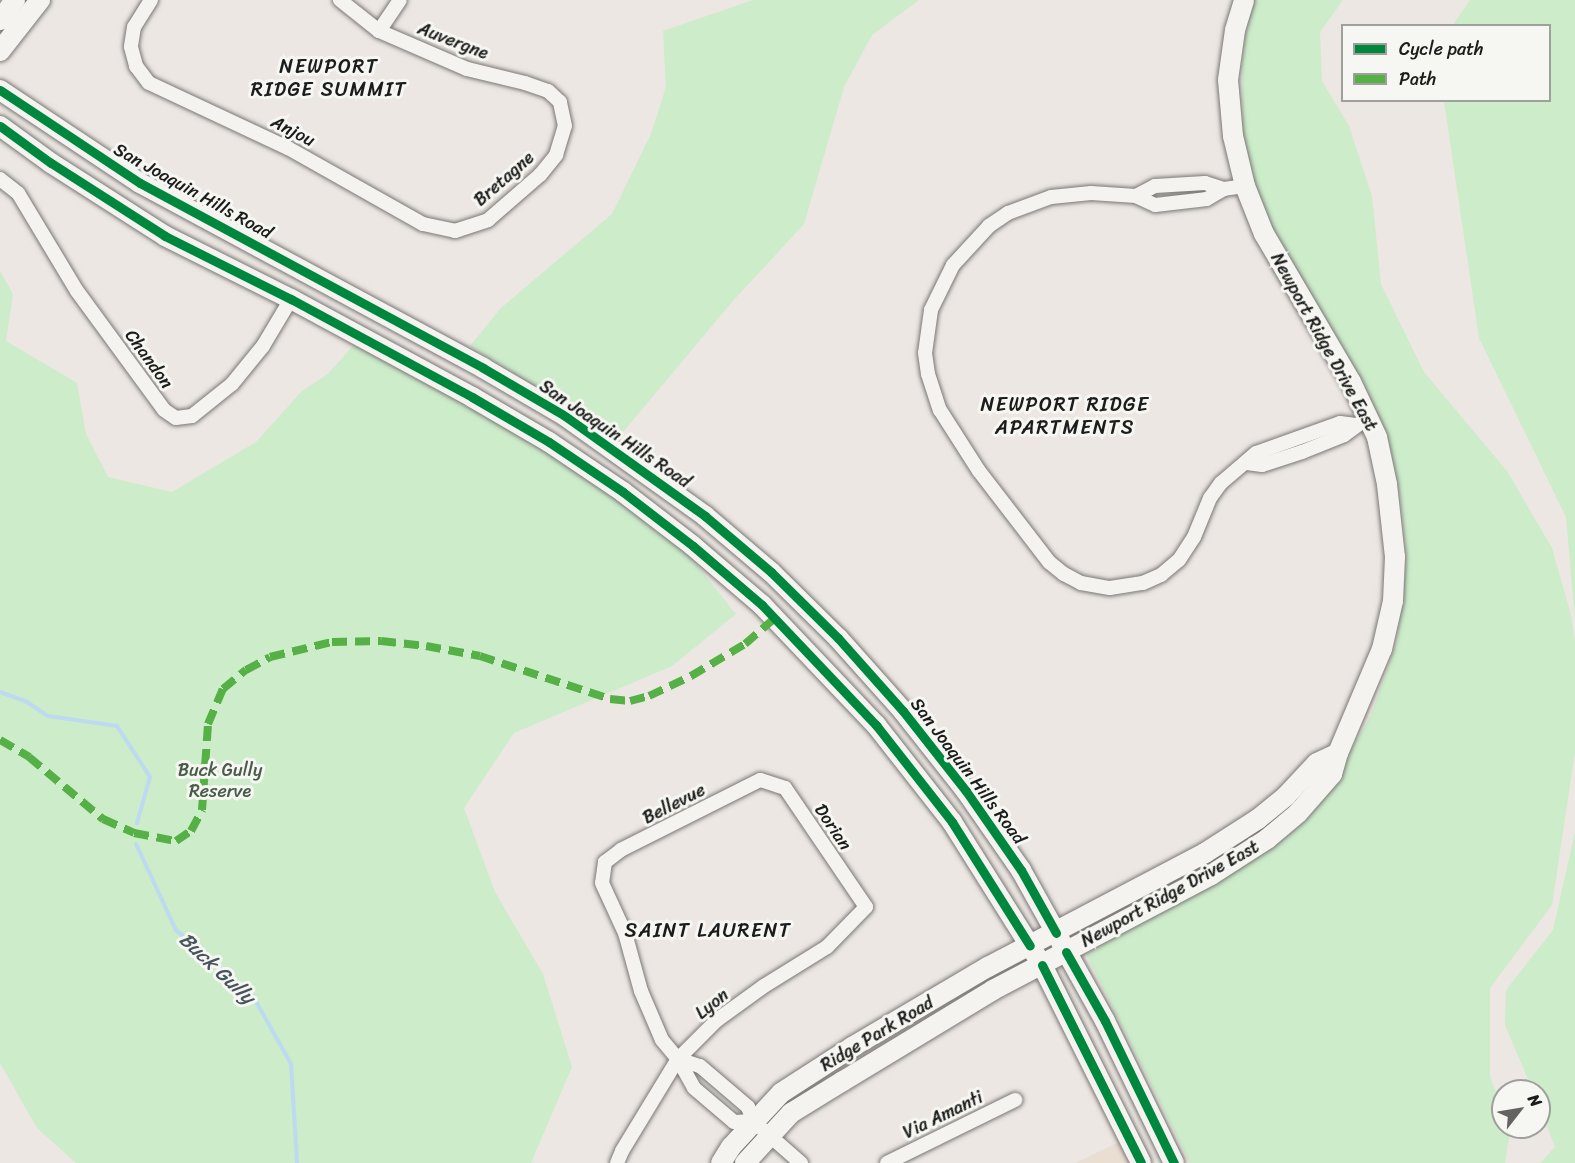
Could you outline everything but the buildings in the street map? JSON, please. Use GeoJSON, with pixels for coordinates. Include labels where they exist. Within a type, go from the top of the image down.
{"type":"FeatureCollection","features":[{"type":"Feature","properties":{"kind":"main road"},"geometry":{"type":"LineString","coordinates":[[0,20],[15,0]]}},
{"type":"Feature","properties":{"kind":"main road"},"geometry":{"type":"LineString","coordinates":[[0,51],[40,0]]}},
{"type":"Feature","properties":{"kind":"main road","name":"Newport Ridge Drive East"},"geometry":{"type":"LineString","coordinates":[[1066,952],[1211,875],[1267,839],[1298,813],[1332,774],[1338,753],[1382,649],[1393,601],[1395,557],[1387,484],[1377,437],[1363,423],[1351,382],[1264,234],[1245,186],[1233,136],[1228,80],[1235,30],[1244,0]]}},
{"type":"Feature","properties":{"kind":"main road","name":"San Joaquin Hills Road"},"geometry":{"type":"LineString","coordinates":[[0,90],[140,183],[565,416],[705,516],[771,572],[838,638],[903,711],[966,791],[1021,870],[1105,1021],[1174,1163]]}},
{"type":"Feature","properties":{"kind":"main road"},"geometry":{"type":"LineString","coordinates":[[0,126],[51,163],[165,236],[291,299],[472,397],[549,442],[632,499],[693,546],[762,605],[876,725],[952,822],[1042,965],[1141,1163]]}},
{"type":"Feature","properties":{"kind":"main road","name":"Newport Ridge Drive East"},"geometry":{"type":"LineString","coordinates":[[1056,933],[1224,841],[1267,812],[1317,764],[1338,753]]}},
{"type":"Feature","properties":{"kind":"main road","name":"Ridge Park Road"},"geometry":{"type":"LineString","coordinates":[[721,1163],[753,1121],[781,1094],[852,1047],[1056,933]]}},
{"type":"Feature","properties":{"kind":"main road","name":"Ridge Park Road"},"geometry":{"type":"LineString","coordinates":[[745,1163],[791,1113],[993,990],[1066,952]]}},
{"type":"Feature","properties":{"kind":"street","name":"Anjou"},"geometry":{"type":"LineString","coordinates":[[151,0],[134,27],[131,47],[136,66],[149,83],[288,148],[423,224],[455,231]]}},
{"type":"Feature","properties":{"kind":"street","name":"Auvergne"},"geometry":{"type":"LineString","coordinates":[[340,0],[379,31],[467,69],[548,91],[560,102]]}},
{"type":"Feature","properties":{"kind":"street"},"geometry":{"type":"LineString","coordinates":[[379,31],[400,0]]}},
{"type":"Feature","properties":{"kind":"street","name":"Bretagne"},"geometry":{"type":"LineString","coordinates":[[455,231],[488,220],[540,175],[556,154],[565,126],[560,102]]}},
{"type":"Feature","properties":{"kind":"street","name":"Chandon"},"geometry":{"type":"LineString","coordinates":[[0,179],[18,193],[76,291],[164,410],[176,418],[192,416],[232,384],[263,346],[291,299]]}},
{"type":"Feature","properties":{"kind":"street"},"geometry":{"type":"LineString","coordinates":[[1245,186],[1224,189],[1207,199],[1155,204],[1136,196],[1091,193],[1051,197],[1029,203],[989,226],[953,265],[931,310],[925,352],[933,394],[963,446],[1015,521],[1049,562],[1064,574],[1081,583],[1110,588],[1143,583],[1161,575],[1179,560],[1194,537],[1210,498],[1221,483],[1247,463],[1262,465],[1302,452],[1344,435],[1363,423]]}},
{"type":"Feature","properties":{"kind":"street","name":"Bellevue"},"geometry":{"type":"LineString","coordinates":[[678,1059],[662,1040],[641,992],[624,933],[602,883],[605,862],[621,850],[760,780]]}},
{"type":"Feature","properties":{"kind":"street","name":"Dorian"},"geometry":{"type":"LineString","coordinates":[[760,780],[785,788],[866,907]]}},
{"type":"Feature","properties":{"kind":"street","name":"Lyon"},"geometry":{"type":"LineString","coordinates":[[617,1163],[678,1059],[717,1020],[764,986],[827,947],[866,907]]}},
{"type":"Feature","properties":{"kind":"street"},"geometry":{"type":"LineString","coordinates":[[678,1059],[690,1085],[718,1109],[734,1122],[753,1121]]}},
{"type":"Feature","properties":{"kind":"street"},"geometry":{"type":"LineString","coordinates":[[678,1059],[700,1066],[748,1107],[753,1121],[801,1163]]}},
{"type":"Feature","properties":{"kind":"street","name":"Via Amanti"},"geometry":{"type":"LineString","coordinates":[[887,1163],[1015,1100]]}},
{"type":"Feature","properties":{"kind":"shaded area"},"geometry":{"type":"Polygon","coordinates":[[[1119,1142],[1129,1163],[1075,1163],[1119,1142]]]}},
{"type":"Feature","properties":{"kind":"green space"},"geometry":{"type":"Polygon","coordinates":[[[753,0],[919,0],[872,35],[844,87],[804,224],[732,302],[618,438],[470,346],[501,308],[612,214],[651,134],[666,87],[663,31],[753,0]]]}},
{"type":"Feature","properties":{"kind":"green space"},"geometry":{"type":"Polygon","coordinates":[[[1254,0],[1343,0],[1320,32],[1322,81],[1349,126],[1372,196],[1381,284],[1424,372],[1507,471],[1552,548],[1571,615],[1575,642],[1575,752],[1552,905],[1490,988],[1491,1139],[1509,1139],[1505,1163],[1190,1163],[1086,954],[1289,825],[1342,766],[1371,715],[1397,641],[1407,559],[1400,494],[1382,423],[1285,255],[1257,193],[1243,138],[1242,65],[1248,14],[1254,0]]]}},
{"type":"Feature","properties":{"kind":"green space"},"geometry":{"type":"Polygon","coordinates":[[[1470,0],[1575,0],[1575,619],[1566,517],[1479,338],[1444,102],[1551,102],[1551,24],[1454,24],[1470,0]]]}},
{"type":"Feature","properties":{"kind":"green space","name":"Buck Gully Reserve"},"geometry":{"type":"Polygon","coordinates":[[[0,271],[13,294],[6,341],[77,383],[86,434],[108,477],[172,492],[256,442],[302,391],[328,374],[358,340],[507,418],[672,534],[736,614],[672,666],[514,733],[464,808],[495,892],[543,974],[572,1067],[531,1163],[76,1163],[37,1128],[0,1063],[0,271]]]}},
{"type":"Feature","properties":{"kind":"green space"},"geometry":{"type":"Polygon","coordinates":[[[1575,832],[1575,1163],[1540,1163],[1555,1147],[1551,1136],[1551,1079],[1528,1079],[1505,1025],[1506,990],[1553,930],[1575,832]]]}},
{"type":"Feature","properties":{"kind":"waterway","name":"Buck Gully"},"geometry":{"type":"LineString","coordinates":[[0,692],[27,702],[48,716],[117,726],[150,777],[137,823]]}},
{"type":"Feature","properties":{"kind":"waterway","name":"Buck Gully"},"geometry":{"type":"LineString","coordinates":[[136,844],[176,930],[253,996],[291,1064],[297,1163]]}},
{"type":"Feature","properties":{"kind":"marked path"},"geometry":{"type":"LineString","coordinates":[[0,740],[29,757],[103,819],[134,833],[176,841],[191,831],[202,810],[208,724],[223,689],[246,670],[270,657],[332,642],[381,641],[426,646],[480,656],[610,699],[630,701],[649,696],[691,676],[745,644],[775,618]]}},
{"type":"Feature","properties":{"kind":"cycle path"},"geometry":{"type":"LineString","coordinates":[[0,90],[140,183],[483,368],[565,416],[705,516],[771,572],[838,638],[903,711],[966,791],[1021,870],[1056,933]]}},
{"type":"Feature","properties":{"kind":"cycle path"},"geometry":{"type":"LineString","coordinates":[[0,126],[51,163],[165,236],[291,299],[472,397],[549,442],[623,492],[693,546],[762,605],[876,725],[952,822],[1030,946]]}},
{"type":"Feature","properties":{"kind":"cycle path"},"geometry":{"type":"LineString","coordinates":[[1066,952],[1105,1021],[1174,1163]]}},
{"type":"Feature","properties":{"kind":"cycle path"},"geometry":{"type":"LineString","coordinates":[[1042,965],[1141,1163]]}},
{"type":"Feature","properties":{"kind":"district","name":"NEWPORT RIDGE SUMMIT"},"geometry":{"type":"Point","coordinates":[329,78]}},
{"type":"Feature","properties":{"kind":"district","name":"NEWPORT RIDGE APARTMENTS"},"geometry":{"type":"Point","coordinates":[1065,416]}},
{"type":"Feature","properties":{"kind":"district","name":"SAINT LAURENT"},"geometry":{"type":"Point","coordinates":[708,930]}}]}
